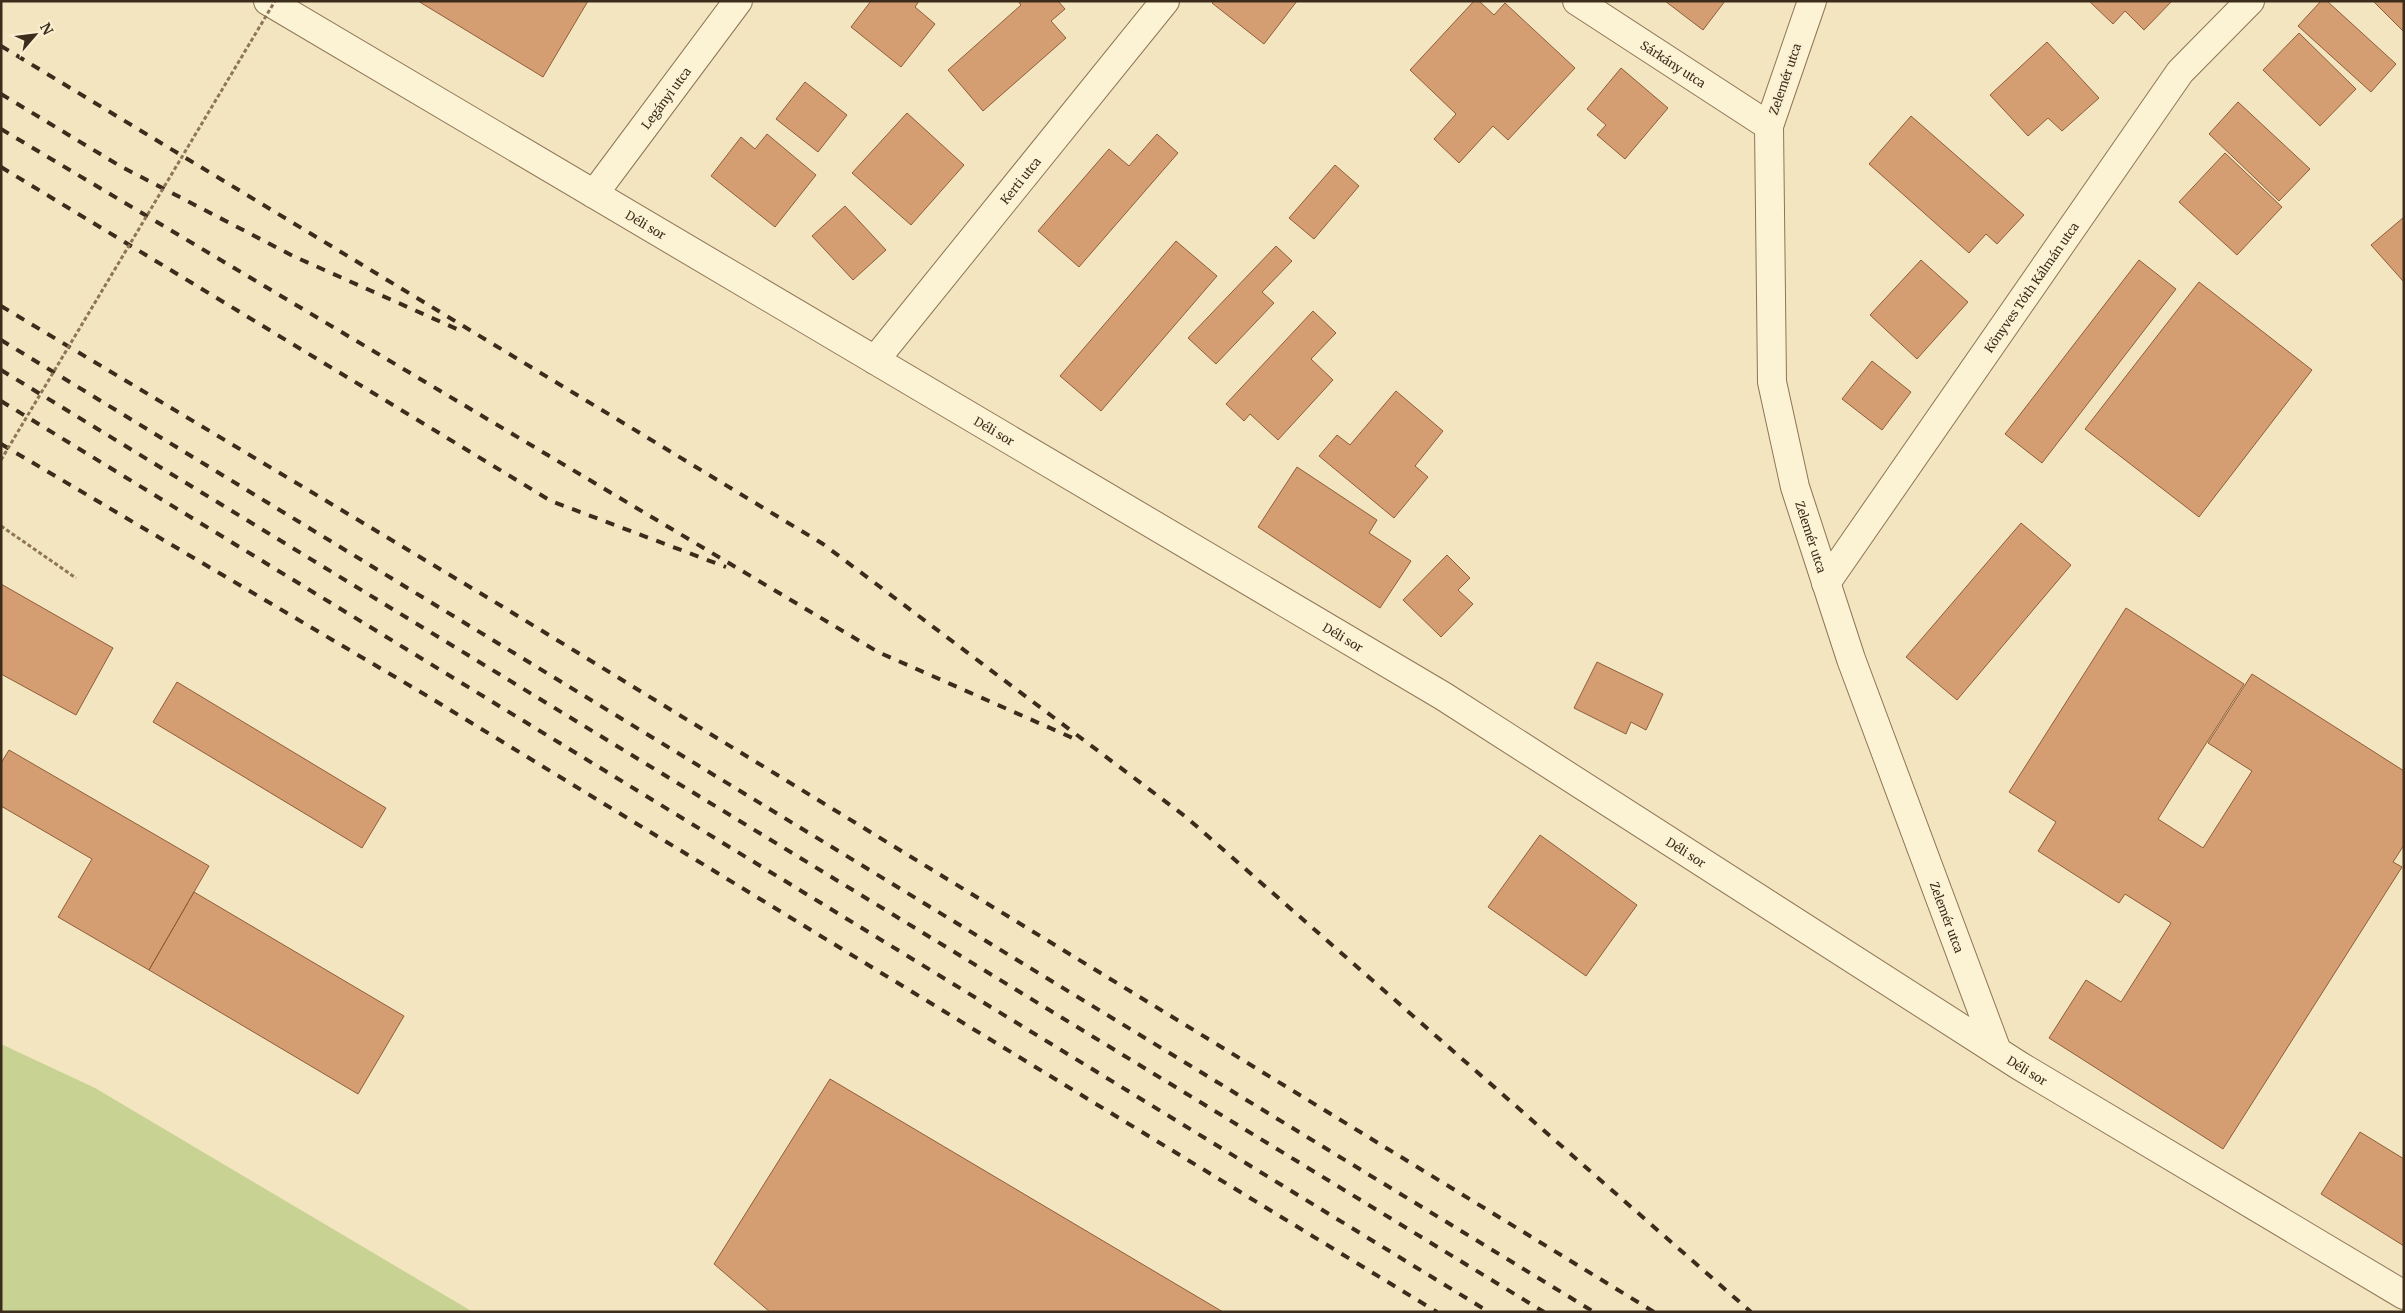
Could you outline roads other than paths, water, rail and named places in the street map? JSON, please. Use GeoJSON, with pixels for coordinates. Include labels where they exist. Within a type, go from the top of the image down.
{"type":"FeatureCollection","features":[{"type":"Feature","properties":{"kind":"street","name":"Déli sor"},"geometry":{"type":"LineString","coordinates":[[268,1],[1443,696],[1997,1051],[2404,1295]]}},
{"type":"Feature","properties":{"kind":"street","name":"Legányi utca"},"geometry":{"type":"LineString","coordinates":[[594,194],[738,1]]}},
{"type":"Feature","properties":{"kind":"street","name":"Kerti utca"},"geometry":{"type":"LineString","coordinates":[[875,360],[1164,1]]}},
{"type":"Feature","properties":{"kind":"street","name":"Sárkány utca"},"geometry":{"type":"LineString","coordinates":[[1577,1],[1769,126]]}},
{"type":"Feature","properties":{"kind":"street","name":"Zelemér utca"},"geometry":{"type":"LineString","coordinates":[[1812,1],[1769,126],[1772,382],[1795,487],[1851,659],[1997,1051]]}},
{"type":"Feature","properties":{"kind":"street","name":"Könyves Tóth Kálmán utca"},"geometry":{"type":"LineString","coordinates":[[1826,583],[2180,72],[2250,1]]}},
{"type":"Feature","properties":{"kind":"railway"},"geometry":{"type":"LineString","coordinates":[[1,46],[823,544],[1186,817],[1751,1312]]}},
{"type":"Feature","properties":{"kind":"railway"},"geometry":{"type":"LineString","coordinates":[[1,94],[120,166],[293,256],[459,330]]}},
{"type":"Feature","properties":{"kind":"railway"},"geometry":{"type":"LineString","coordinates":[[1,129],[878,652],[1075,739]]}},
{"type":"Feature","properties":{"kind":"railway"},"geometry":{"type":"LineString","coordinates":[[1,167],[551,501],[726,567]]}},
{"type":"Feature","properties":{"kind":"railway"},"geometry":{"type":"LineString","coordinates":[[1,306],[490,599],[1654,1312]]}},
{"type":"Feature","properties":{"kind":"railway"},"geometry":{"type":"LineString","coordinates":[[1,340],[1594,1312]]}},
{"type":"Feature","properties":{"kind":"railway"},"geometry":{"type":"LineString","coordinates":[[1,370],[1544,1312]]}},
{"type":"Feature","properties":{"kind":"railway"},"geometry":{"type":"LineString","coordinates":[[1,401],[1489,1312]]}},
{"type":"Feature","properties":{"kind":"railway"},"geometry":{"type":"LineString","coordinates":[[1,444],[429,697],[1437,1312]]}}]}
